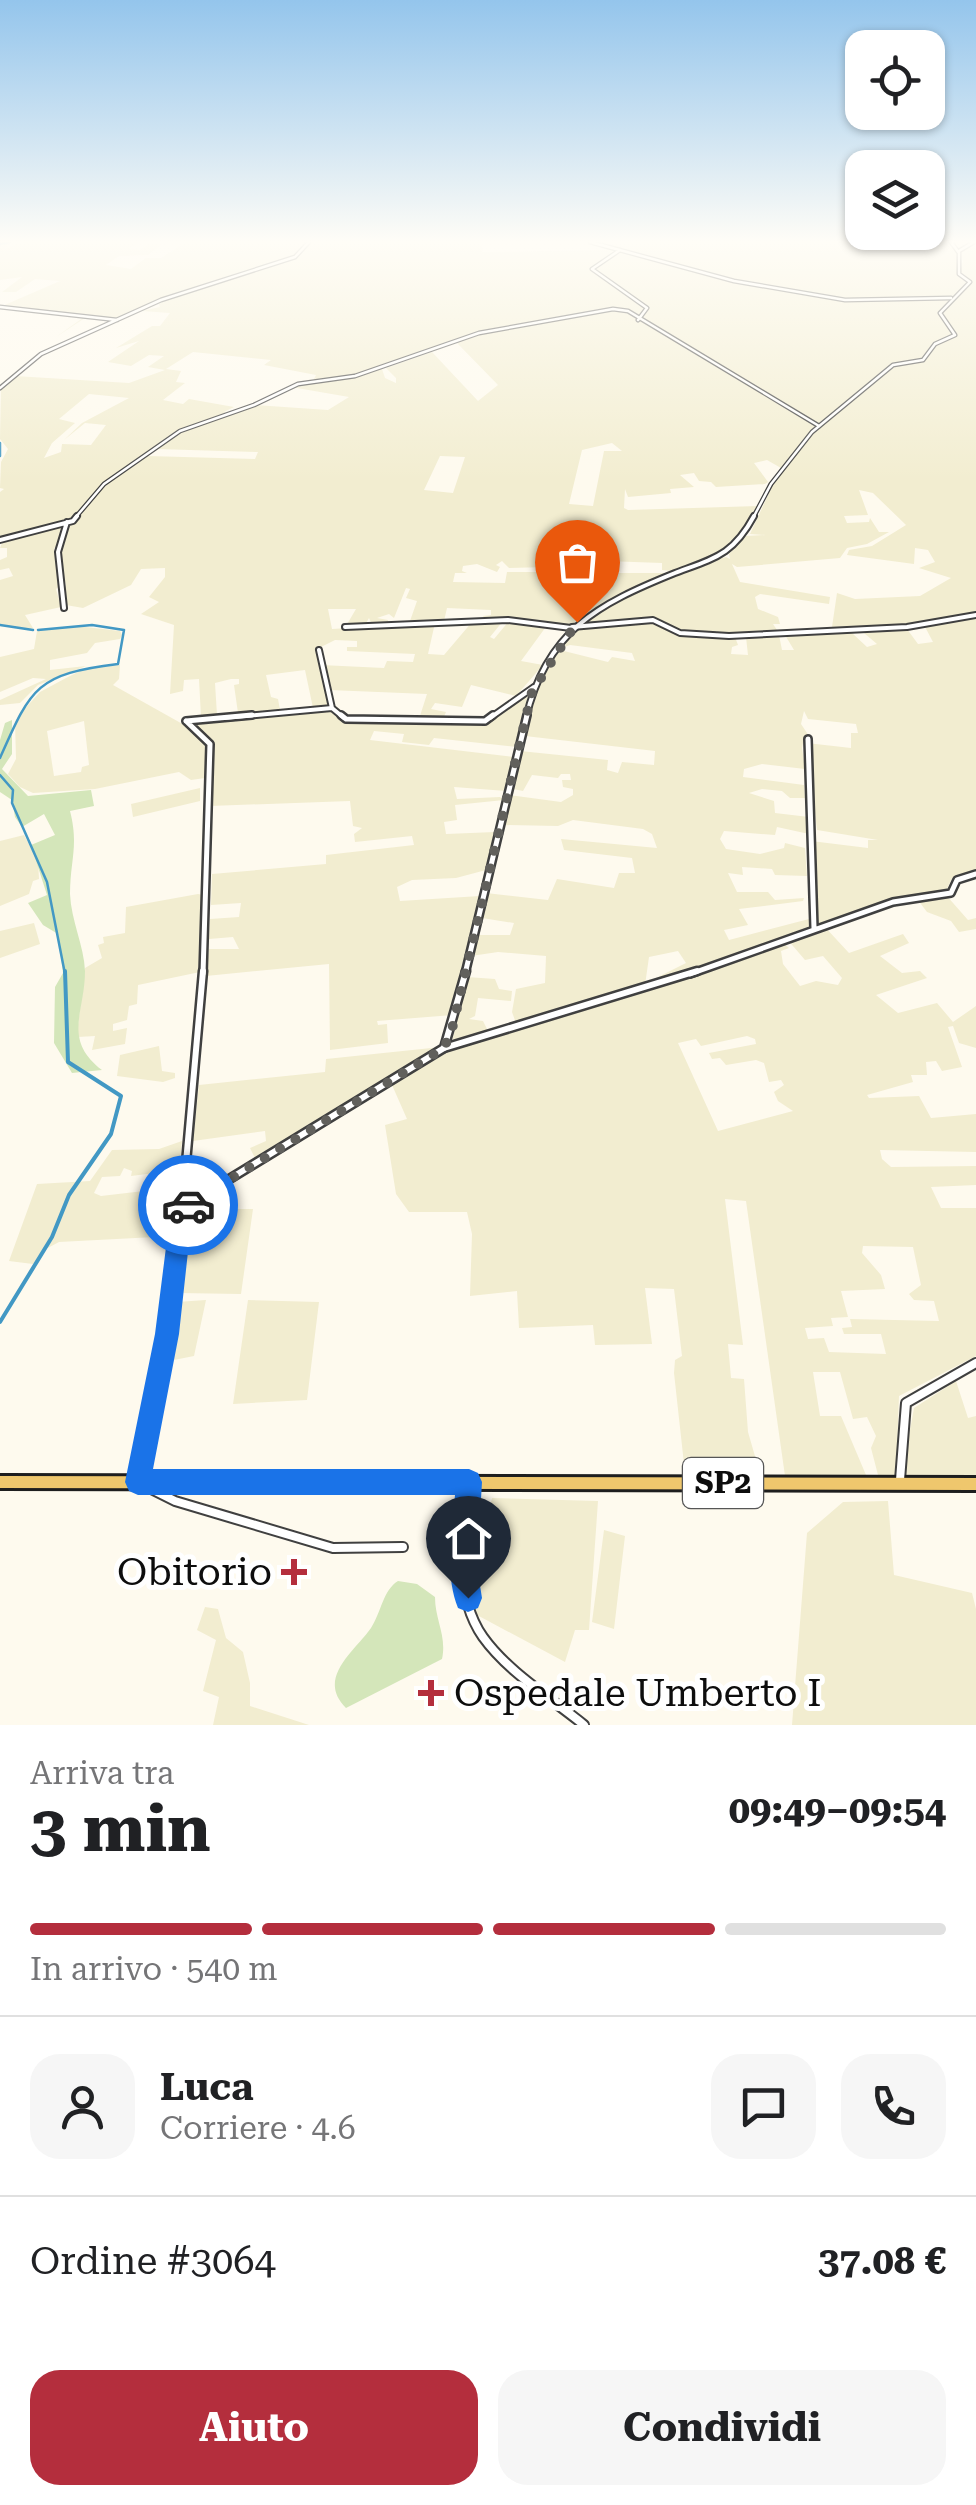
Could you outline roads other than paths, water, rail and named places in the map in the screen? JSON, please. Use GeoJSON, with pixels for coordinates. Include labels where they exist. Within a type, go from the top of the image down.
{"type":"FeatureCollection","features":[{"type":"Feature","properties":{"kind":"main road","name":"SP2"},"geometry":{"type":"LineString","coordinates":[[0,1482],[976,1484]]}},
{"type":"Feature","properties":{"kind":"street"},"geometry":{"type":"LineString","coordinates":[[0,388],[42,354],[114,322]]}},
{"type":"Feature","properties":{"kind":"street"},"geometry":{"type":"LineString","coordinates":[[0,540],[67,522],[85,508],[104,484],[180,431],[254,405],[298,384],[355,376],[489,331],[537,322]]}},
{"type":"Feature","properties":{"kind":"street"},"geometry":{"type":"LineString","coordinates":[[642,322],[819,426]]}},
{"type":"Feature","properties":{"kind":"street"},"geometry":{"type":"LineString","coordinates":[[444,1048],[452,1029],[534,688],[572,627],[643,586],[731,551],[771,484],[819,426],[893,364],[923,360],[935,344],[954,334],[946,322]]}},
{"type":"Feature","properties":{"kind":"street"},"geometry":{"type":"LineString","coordinates":[[64,608],[58,552],[67,522]]}},
{"type":"Feature","properties":{"kind":"street"},"geometry":{"type":"LineString","coordinates":[[345,628],[508,620],[572,627],[653,620],[680,633],[729,636],[908,628],[976,615]]}},
{"type":"Feature","properties":{"kind":"street"},"geometry":{"type":"LineString","coordinates":[[318,650],[332,708],[346,719],[485,721],[534,688]]}},
{"type":"Feature","properties":{"kind":"street"},"geometry":{"type":"LineString","coordinates":[[332,708],[186,721],[210,744],[203,978],[170,1316],[138,1482],[175,1501],[332,1548],[402,1547]]}},
{"type":"Feature","properties":{"kind":"street"},"geometry":{"type":"LineString","coordinates":[[808,739],[814,928]]}},
{"type":"Feature","properties":{"kind":"street"},"geometry":{"type":"LineString","coordinates":[[182,1208],[444,1048],[655,986],[893,902],[951,892],[957,880],[976,874]]}},
{"type":"Feature","properties":{"kind":"street"},"geometry":{"type":"LineString","coordinates":[[900,1484],[906,1404],[976,1363]]}},
{"type":"Feature","properties":{"kind":"street"},"geometry":{"type":"LineString","coordinates":[[469,1482],[463,1567],[468,1598],[481,1635],[584,1725]]}},
{"type":"Feature","properties":{"kind":"waterway"},"geometry":{"type":"LineString","coordinates":[[0,443],[0,456]]}},
{"type":"Feature","properties":{"kind":"waterway"},"geometry":{"type":"LineString","coordinates":[[0,625],[33,630]]}},
{"type":"Feature","properties":{"kind":"waterway"},"geometry":{"type":"LineString","coordinates":[[0,758],[20,715],[40,688],[69,673],[118,664],[124,630],[92,625],[38,630]]}},
{"type":"Feature","properties":{"kind":"waterway"},"geometry":{"type":"LineString","coordinates":[[0,775],[13,790],[12,803],[47,882],[65,974]]}},
{"type":"Feature","properties":{"kind":"waterway"},"geometry":{"type":"LineString","coordinates":[[0,1322],[52,1237],[69,1195],[111,1134],[121,1096],[68,1062],[65,971]]}},
{"type":"Feature","properties":{"kind":"place","name":"Obitorio"},"geometry":{"type":"Point","coordinates":[294,1572]}},
{"type":"Feature","properties":{"kind":"place","name":"Ospedale Umberto I"},"geometry":{"type":"Point","coordinates":[431,1693]}}]}
